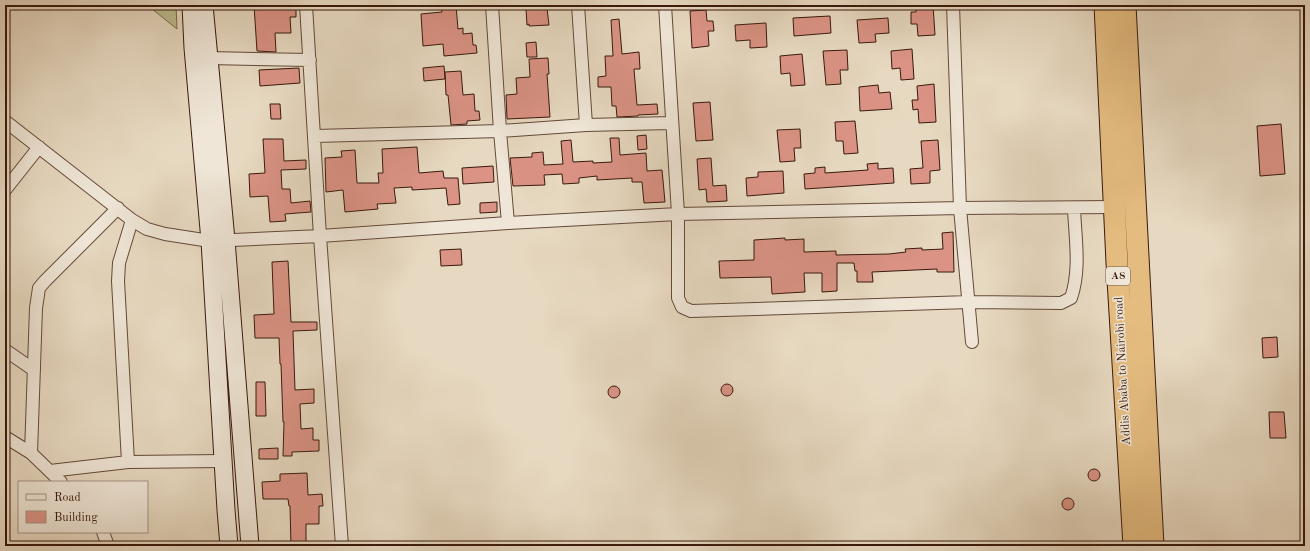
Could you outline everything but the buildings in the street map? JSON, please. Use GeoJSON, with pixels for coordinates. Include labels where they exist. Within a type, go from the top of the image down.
{"type":"FeatureCollection","features":[{"type":"Feature","properties":{"kind":"highway","name":"Addis Ababa to Nairobi road"},"geometry":{"type":"LineString","coordinates":[[1105,5],[1114,208],[1134,546]]}},
{"type":"Feature","properties":{"kind":"highway","name":"Addis Ababa to Nairobi road"},"geometry":{"type":"LineString","coordinates":[[1125,5],[1153,546]]}},
{"type":"Feature","properties":{"kind":"main road"},"geometry":{"type":"LineString","coordinates":[[191,5],[193,48],[218,241],[250,546]]}},
{"type":"Feature","properties":{"kind":"main road"},"geometry":{"type":"LineString","coordinates":[[204,5],[218,241],[223,461],[230,546]]}},
{"type":"Feature","properties":{"kind":"street"},"geometry":{"type":"LineString","coordinates":[[306,5],[320,236],[342,546]]}},
{"type":"Feature","properties":{"kind":"street"},"geometry":{"type":"LineString","coordinates":[[492,5],[500,131],[508,223]]}},
{"type":"Feature","properties":{"kind":"street"},"geometry":{"type":"LineString","coordinates":[[578,5],[586,125]]}},
{"type":"Feature","properties":{"kind":"street"},"geometry":{"type":"LineString","coordinates":[[665,5],[671,123],[678,214],[678,298],[682,307],[691,311],[969,302],[1061,303],[1071,298],[1076,284],[1077,268],[1074,208]]}},
{"type":"Feature","properties":{"kind":"street"},"geometry":{"type":"LineString","coordinates":[[953,5],[960,208],[972,342]]}},
{"type":"Feature","properties":{"kind":"street"},"geometry":{"type":"LineString","coordinates":[[193,48],[208,58],[310,60]]}},
{"type":"Feature","properties":{"kind":"street"},"geometry":{"type":"LineString","coordinates":[[5,121],[132,220],[147,228],[165,234],[218,241],[678,214],[960,208],[1114,208]]}},
{"type":"Feature","properties":{"kind":"street"},"geometry":{"type":"LineString","coordinates":[[315,136],[500,131],[586,125],[671,123]]}},
{"type":"Feature","properties":{"kind":"street"},"geometry":{"type":"LineString","coordinates":[[5,190],[39,147]]}},
{"type":"Feature","properties":{"kind":"street"},"geometry":{"type":"LineString","coordinates":[[31,453],[36,308],[39,288],[118,208]]}},
{"type":"Feature","properties":{"kind":"street"},"geometry":{"type":"LineString","coordinates":[[128,462],[118,281],[119,263],[132,220]]}},
{"type":"Feature","properties":{"kind":"street"},"geometry":{"type":"LineString","coordinates":[[5,350],[34,370]]}},
{"type":"Feature","properties":{"kind":"street"},"geometry":{"type":"LineString","coordinates":[[5,437],[31,453],[60,481]]}},
{"type":"Feature","properties":{"kind":"street"},"geometry":{"type":"LineString","coordinates":[[50,471],[128,462],[223,461]]}},
{"type":"Feature","properties":{"kind":"street"},"geometry":{"type":"LineString","coordinates":[[103,533],[108,546]]}},
{"type":"Feature","properties":{"kind":"green space"},"geometry":{"type":"Polygon","coordinates":[[[147,5],[176,5],[177,29],[147,5]]]}}]}
